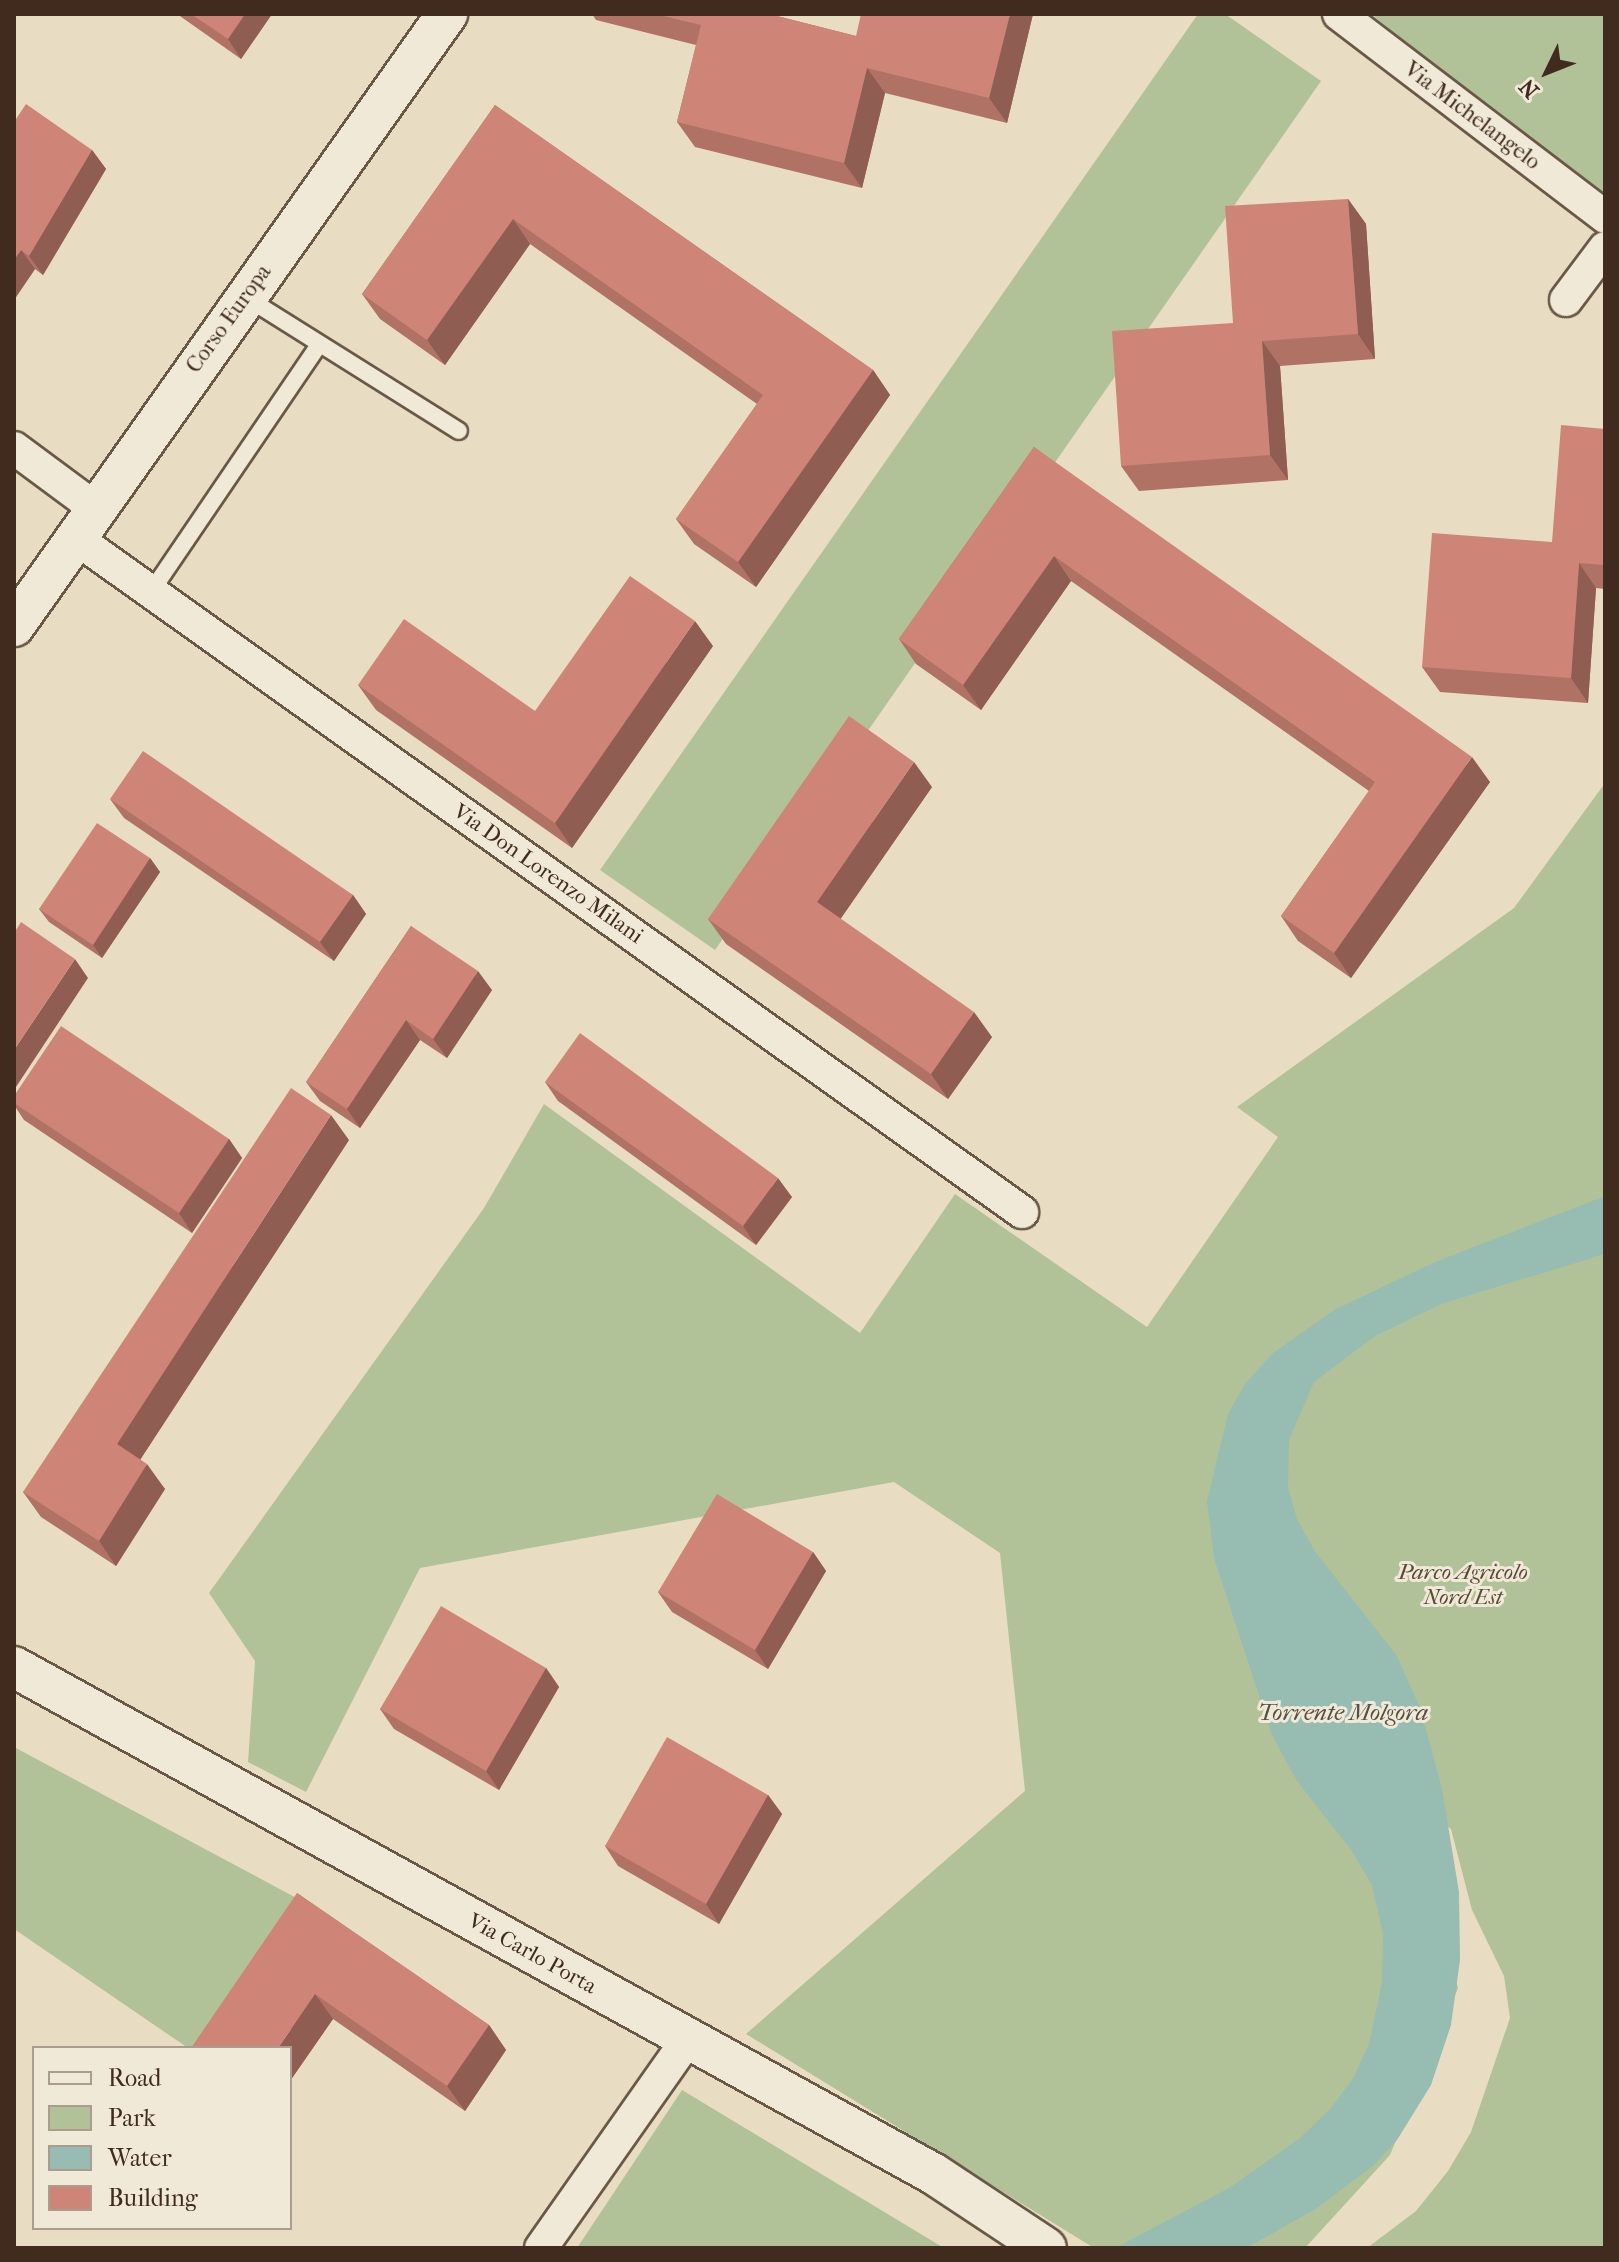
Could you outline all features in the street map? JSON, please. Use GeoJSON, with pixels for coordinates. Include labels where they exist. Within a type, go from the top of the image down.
{"type":"FeatureCollection","features":[{"type":"Feature","properties":{"kind":"street","name":"Corso Europa"},"geometry":{"type":"LineString","coordinates":[[14,626],[84,522],[447,14]]}},
{"type":"Feature","properties":{"kind":"street","name":"Via Michelangelo"},"geometry":{"type":"LineString","coordinates":[[1339,14],[1605,217]]}},
{"type":"Feature","properties":{"kind":"street"},"geometry":{"type":"LineString","coordinates":[[1566,300],[1605,248]]}},
{"type":"Feature","properties":{"kind":"street","name":"Via Don Lorenzo Milani"},"geometry":{"type":"LineString","coordinates":[[14,448],[151,592],[1022,1212]]}},
{"type":"Feature","properties":{"kind":"street","name":"Via Carlo Porta"},"geometry":{"type":"LineString","coordinates":[[14,1667],[934,2174],[1039,2243]]}},
{"type":"Feature","properties":{"kind":"street"},"geometry":{"type":"LineString","coordinates":[[541,2248],[688,2039]]}},
{"type":"Feature","properties":{"kind":"lane"},"geometry":{"type":"LineString","coordinates":[[245,297],[459,431]]}},
{"type":"Feature","properties":{"kind":"lane"},"geometry":{"type":"LineString","coordinates":[[151,592],[319,345]]}},
{"type":"Feature","properties":{"kind":"green space"},"geometry":{"type":"Polygon","coordinates":[[[1198,14],[1225,14],[1321,81],[715,950],[600,870],[1198,14]]]}},
{"type":"Feature","properties":{"kind":"green space"},"geometry":{"type":"Polygon","coordinates":[[[1371,14],[1605,14],[1605,205],[1371,14]]]}},
{"type":"Feature","properties":{"kind":"green space","name":"Parco Agricolo Nord Est"},"geometry":{"type":"Polygon","coordinates":[[[1605,783],[1605,2248],[1367,2248],[1416,2211],[1448,2171],[1471,2132],[1510,2018],[1504,1976],[1472,1910],[1451,1829],[1398,1789],[1458,1988],[1390,2155],[1305,2248],[1094,2248],[746,2034],[1025,1791],[1000,1553],[894,1482],[420,1568],[306,1792],[248,1762],[255,1661],[209,1593],[484,1208],[544,1104],[860,1333],[955,1194],[1147,1327],[1278,1137],[1237,1107],[1514,908],[1605,783]]]}},
{"type":"Feature","properties":{"kind":"green space"},"geometry":{"type":"Polygon","coordinates":[[[14,1747],[304,1902],[201,2046],[185,2046],[14,1929],[14,1747]]]}},
{"type":"Feature","properties":{"kind":"green space"},"geometry":{"type":"Polygon","coordinates":[[[682,2090],[944,2248],[577,2248],[682,2090]]]}},
{"type":"Feature","properties":{"kind":"water","name":"Torrente Molgora"},"geometry":{"type":"Polygon","coordinates":[[[1605,1196],[1605,1254],[1441,1304],[1375,1336],[1314,1382],[1289,1440],[1288,1487],[1297,1519],[1314,1550],[1397,1656],[1420,1708],[1442,1789],[1459,1892],[1460,1960],[1451,2025],[1431,2085],[1397,2140],[1374,2165],[1317,2208],[1257,2242],[1245,2248],[1115,2248],[1229,2188],[1300,2138],[1330,2109],[1354,2077],[1369,2044],[1382,1982],[1383,1934],[1372,1885],[1351,1850],[1297,1781],[1272,1735],[1214,1558],[1207,1501],[1228,1414],[1245,1384],[1273,1353],[1334,1310],[1435,1262],[1605,1196]]]}},
{"type":"Feature","properties":{"kind":"building"},"geometry":{"type":"Polygon","coordinates":[[[191,14],[245,14],[228,39],[191,14]]]}},
{"type":"Feature","properties":{"kind":"building"},"geometry":{"type":"Polygon","coordinates":[[[655,14],[769,14],[856,36],[861,14],[1010,14],[989,98],[867,68],[844,163],[677,122],[701,25],[655,14]]]}},
{"type":"Feature","properties":{"kind":"building"},"geometry":{"type":"Polygon","coordinates":[[[26,104],[92,150],[29,256],[21,250],[14,260],[14,122],[26,104]]]}},
{"type":"Feature","properties":{"kind":"building"},"geometry":{"type":"Polygon","coordinates":[[[495,105],[873,370],[738,562],[676,519],[763,395],[513,219],[427,340],[362,294],[495,105]]]}},
{"type":"Feature","properties":{"kind":"building"},"geometry":{"type":"Polygon","coordinates":[[[1348,199],[1358,334],[1262,341],[1270,455],[1121,466],[1112,331],[1233,323],[1225,206],[1348,199]]]}},
{"type":"Feature","properties":{"kind":"building"},"geometry":{"type":"Polygon","coordinates":[[[1561,425],[1605,429],[1605,565],[1579,563],[1571,678],[1422,667],[1432,533],[1552,542],[1561,425]]]}},
{"type":"Feature","properties":{"kind":"building"},"geometry":{"type":"Polygon","coordinates":[[[1034,447],[1472,757],[1334,953],[1281,916],[1375,782],[1054,556],[963,685],[899,639],[1034,447]]]}},
{"type":"Feature","properties":{"kind":"building"},"geometry":{"type":"Polygon","coordinates":[[[630,576],[695,621],[555,823],[358,685],[404,619],[535,711],[630,576]]]}},
{"type":"Feature","properties":{"kind":"building"},"geometry":{"type":"Polygon","coordinates":[[[849,716],[914,762],[817,902],[974,1012],[931,1074],[708,919],[849,716]]]}},
{"type":"Feature","properties":{"kind":"building"},"geometry":{"type":"Polygon","coordinates":[[[143,751],[353,895],[320,942],[110,799],[143,751]]]}},
{"type":"Feature","properties":{"kind":"building"},"geometry":{"type":"Polygon","coordinates":[[[97,823],[150,858],[93,945],[39,909],[97,823]]]}},
{"type":"Feature","properties":{"kind":"building"},"geometry":{"type":"Polygon","coordinates":[[[21,922],[75,959],[14,1050],[14,933],[21,922]]]}},
{"type":"Feature","properties":{"kind":"building"},"geometry":{"type":"Polygon","coordinates":[[[411,926],[478,971],[433,1039],[406,1020],[347,1109],[306,1082],[411,926]]]}},
{"type":"Feature","properties":{"kind":"building"},"geometry":{"type":"Polygon","coordinates":[[[61,1026],[229,1139],[179,1213],[14,1103],[14,1096],[61,1026]]]}},
{"type":"Feature","properties":{"kind":"building"},"geometry":{"type":"Polygon","coordinates":[[[580,1033],[778,1178],[743,1226],[545,1082],[580,1033]]]}},
{"type":"Feature","properties":{"kind":"building"},"geometry":{"type":"Polygon","coordinates":[[[291,1088],[331,1115],[117,1444],[147,1464],[99,1541],[23,1492],[291,1088]]]}},
{"type":"Feature","properties":{"kind":"building"},"geometry":{"type":"Polygon","coordinates":[[[717,1494],[813,1552],[755,1650],[658,1592],[717,1494]]]}},
{"type":"Feature","properties":{"kind":"building"},"geometry":{"type":"Polygon","coordinates":[[[441,1606],[546,1668],[486,1771],[380,1709],[441,1606]]]}},
{"type":"Feature","properties":{"kind":"building"},"geometry":{"type":"Polygon","coordinates":[[[667,1737],[768,1795],[706,1904],[605,1846],[667,1737]]]}},
{"type":"Feature","properties":{"kind":"building"},"geometry":{"type":"Polygon","coordinates":[[[297,1893],[489,2025],[447,2086],[315,1994],[279,2046],[192,2046],[297,1893]]]}}]}
